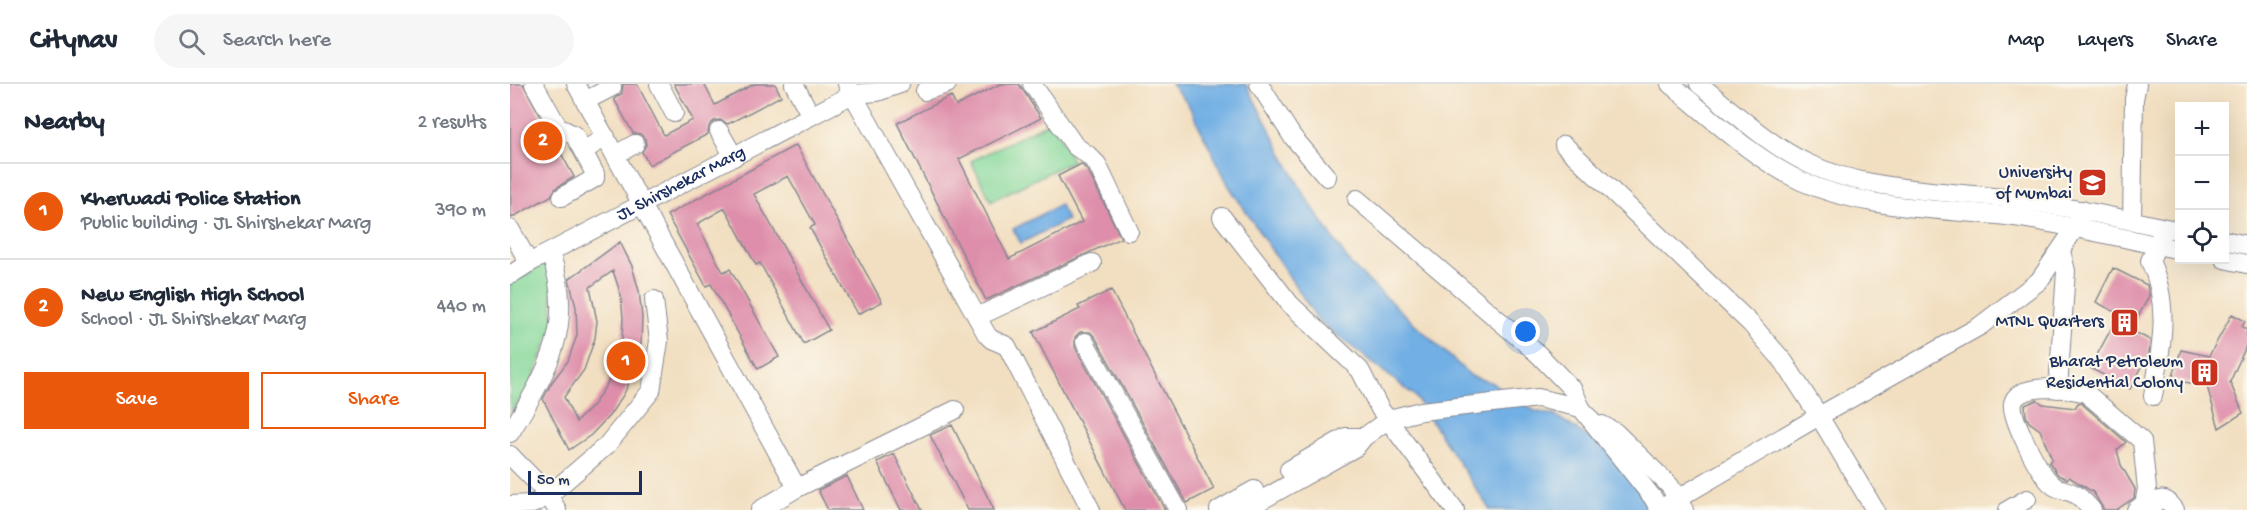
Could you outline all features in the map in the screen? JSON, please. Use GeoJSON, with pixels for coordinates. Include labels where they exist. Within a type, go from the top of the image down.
{"type":"FeatureCollection","features":[{"type":"Feature","properties":{"kind":"street"},"geometry":{"type":"LineString","coordinates":[[534,84],[558,127],[574,135],[595,174],[595,178],[562,197]]}},
{"type":"Feature","properties":{"kind":"street"},"geometry":{"type":"LineString","coordinates":[[576,84],[797,488]]}},
{"type":"Feature","properties":{"kind":"street"},"geometry":{"type":"LineString","coordinates":[[659,84],[674,113]]}},
{"type":"Feature","properties":{"kind":"street"},"geometry":{"type":"LineString","coordinates":[[794,84],[811,116]]}},
{"type":"Feature","properties":{"kind":"street"},"geometry":{"type":"LineString","coordinates":[[854,87],[877,92],[900,84]]}},
{"type":"Feature","properties":{"kind":"street"},"geometry":{"type":"LineString","coordinates":[[926,92],[947,84]]}},
{"type":"Feature","properties":{"kind":"street"},"geometry":{"type":"LineString","coordinates":[[1032,84],[1075,146],[1097,164],[1129,231]]}},
{"type":"Feature","properties":{"kind":"street"},"geometry":{"type":"LineString","coordinates":[[1259,84],[1292,136],[1327,177]]}},
{"type":"Feature","properties":{"kind":"street"},"geometry":{"type":"LineString","coordinates":[[1670,84],[1754,152],[1782,171],[1803,182],[1857,199],[2036,212],[2082,210],[2171,229],[2150,261],[2159,279],[2164,333],[2153,396]]}},
{"type":"Feature","properties":{"kind":"street"},"geometry":{"type":"LineString","coordinates":[[1699,84],[1791,155],[1835,174],[2036,212],[2076,228],[2175,249]]}},
{"type":"Feature","properties":{"kind":"street"},"geometry":{"type":"LineString","coordinates":[[2132,221],[2134,99],[2137,84]]}},
{"type":"Feature","properties":{"kind":"street"},"geometry":{"type":"LineString","coordinates":[[585,101],[612,87]]}},
{"type":"Feature","properties":{"kind":"street"},"geometry":{"type":"LineString","coordinates":[[854,87],[977,317],[991,339],[1007,346],[1091,510]]}},
{"type":"Feature","properties":{"kind":"street","name":"JL Shirshekar Marg"},"geometry":{"type":"LineString","coordinates":[[510,275],[811,116],[854,87]]}},
{"type":"Feature","properties":{"kind":"street"},"geometry":{"type":"LineString","coordinates":[[719,131],[734,157]]}},
{"type":"Feature","properties":{"kind":"street"},"geometry":{"type":"LineString","coordinates":[[583,151],[606,137]]}},
{"type":"Feature","properties":{"kind":"street"},"geometry":{"type":"LineString","coordinates":[[615,155],[635,144]]}},
{"type":"Feature","properties":{"kind":"street"},"geometry":{"type":"LineString","coordinates":[[1564,145],[1752,324],[1784,362],[1875,510]]}},
{"type":"Feature","properties":{"kind":"street"},"geometry":{"type":"LineString","coordinates":[[1357,199],[1538,354],[1573,390],[1587,413]]}},
{"type":"Feature","properties":{"kind":"street"},"geometry":{"type":"LineString","coordinates":[[1244,510],[1356,447],[1365,437],[1389,419],[1421,411],[1538,398],[1587,413],[1615,432],[1646,475],[1660,510],[1680,504],[1819,416],[1980,326],[2039,281],[2076,228],[2082,210]]}},
{"type":"Feature","properties":{"kind":"street"},"geometry":{"type":"LineString","coordinates":[[1222,217],[1290,304],[1360,370],[1376,404],[1455,510]]}},
{"type":"Feature","properties":{"kind":"street"},"geometry":{"type":"LineString","coordinates":[[510,229],[529,263]]}},
{"type":"Feature","properties":{"kind":"street"},"geometry":{"type":"LineString","coordinates":[[2229,241],[2247,245]]}},
{"type":"Feature","properties":{"kind":"street"},"geometry":{"type":"LineString","coordinates":[[2058,389],[2066,271],[2061,251]]}},
{"type":"Feature","properties":{"kind":"street"},"geometry":{"type":"LineString","coordinates":[[510,433],[549,364],[559,329],[561,298],[558,275],[550,253]]}},
{"type":"Feature","properties":{"kind":"street"},"geometry":{"type":"LineString","coordinates":[[2229,260],[2247,264]]}},
{"type":"Feature","properties":{"kind":"street"},"geometry":{"type":"LineString","coordinates":[[977,317],[1092,263]]}},
{"type":"Feature","properties":{"kind":"street"},"geometry":{"type":"LineString","coordinates":[[510,505],[544,505],[607,445],[651,391],[659,341],[654,300]]}},
{"type":"Feature","properties":{"kind":"street"},"geometry":{"type":"LineString","coordinates":[[1085,342],[1178,510]]}},
{"type":"Feature","properties":{"kind":"street"},"geometry":{"type":"LineString","coordinates":[[2091,510],[2075,494],[2059,490],[2041,471],[2013,414],[2013,401],[2018,395],[2032,389],[2075,389],[2086,393],[2142,441],[2147,489],[2144,504],[2136,510]]}},
{"type":"Feature","properties":{"kind":"street"},"geometry":{"type":"LineString","coordinates":[[760,510],[797,488],[955,410]]}},
{"type":"Feature","properties":{"kind":"street"},"geometry":{"type":"LineString","coordinates":[[1220,510],[1346,437],[1365,437]]}},
{"type":"Feature","properties":{"kind":"street"},"geometry":{"type":"LineString","coordinates":[[510,455],[526,474],[544,505]]}},
{"type":"Feature","properties":{"kind":"street"},"geometry":{"type":"LineString","coordinates":[[1646,475],[1670,486],[1680,504]]}},
{"type":"Feature","properties":{"kind":"street"},"geometry":{"type":"LineString","coordinates":[[2008,510],[2027,499]]}},
{"type":"Feature","properties":{"kind":"street"},"geometry":{"type":"LineString","coordinates":[[2147,510],[2157,500],[2164,499],[2169,501],[2175,510]]}},
{"type":"Feature","properties":{"kind":"green space"},"geometry":{"type":"Polygon","coordinates":[[[1052,121],[1072,161],[991,201],[971,161],[1052,121]]]}},
{"type":"Feature","properties":{"kind":"green space"},"geometry":{"type":"Polygon","coordinates":[[[546,262],[552,275],[553,328],[529,389],[510,413],[510,284],[546,262]]]}},
{"type":"Feature","properties":{"kind":"water"},"geometry":{"type":"Polygon","coordinates":[[[1171,84],[1246,84],[1303,193],[1351,265],[1471,376],[1493,383],[1535,411],[1556,416],[1608,450],[1653,510],[1490,510],[1415,396],[1318,320],[1229,186],[1188,104],[1171,84]]]}},
{"type":"Feature","properties":{"kind":"water"},"geometry":{"type":"Polygon","coordinates":[[[1060,205],[1067,220],[1021,243],[1013,229],[1060,205]]]}},
{"type":"Feature","properties":{"kind":"building"},"geometry":{"type":"Polygon","coordinates":[[[510,84],[523,84],[574,177],[556,188],[551,196],[511,218],[510,84]]]}},
{"type":"Feature","properties":{"kind":"building"},"geometry":{"type":"Polygon","coordinates":[[[623,84],[637,84],[664,135],[693,120],[674,84],[704,84],[715,105],[754,84],[775,84],[781,96],[728,124],[720,120],[714,121],[709,126],[708,134],[649,165],[642,152],[646,145],[645,139],[640,134],[633,133],[614,99],[622,93],[623,84]]]}},
{"type":"Feature","properties":{"kind":"building"},"geometry":{"type":"Polygon","coordinates":[[[1000,84],[1019,84],[1041,118],[959,159],[1009,259],[1082,222],[1058,176],[1081,164],[1088,171],[1121,238],[986,300],[897,123],[951,96],[956,106],[1000,84]]]}},
{"type":"Feature","properties":{"kind":"building"},"geometry":{"type":"Polygon","coordinates":[[[796,145],[882,302],[858,314],[810,228],[815,225],[788,176],[754,194],[829,330],[804,344],[760,263],[756,265],[725,208],[697,224],[723,272],[730,269],[779,357],[758,369],[711,284],[706,286],[667,215],[796,145]]]}},
{"type":"Feature","properties":{"kind":"building"},"geometry":{"type":"Polygon","coordinates":[[[620,242],[632,266],[639,291],[642,317],[641,344],[635,369],[624,394],[609,416],[591,435],[569,450],[543,399],[552,382],[568,361],[577,335],[576,307],[569,279],[620,242]],[[613,271],[590,287],[597,321],[595,338],[584,370],[564,397],[576,422],[594,404],[617,363],[622,341],[621,295],[613,271]]]}},
{"type":"Feature","properties":{"kind":"building","name":"MTNL Quarters"},"geometry":{"type":"Polygon","coordinates":[[[2113,268],[2147,285],[2149,296],[2131,330],[2150,340],[2149,354],[2130,389],[2090,368],[2119,314],[2096,302],[2113,268]]]}},
{"type":"Feature","properties":{"kind":"building"},"geometry":{"type":"Polygon","coordinates":[[[1111,290],[1214,489],[1187,503],[1095,337],[1090,332],[1080,332],[1075,337],[1075,347],[1165,510],[1125,510],[1033,332],[1080,309],[1078,306],[1111,290]]]}},
{"type":"Feature","properties":{"kind":"building","name":"Bharat Petroleum Residential Colony"},"geometry":{"type":"Polygon","coordinates":[[[2232,314],[2245,321],[2242,327],[2247,330],[2247,344],[2230,382],[2243,413],[2219,428],[2207,386],[2172,380],[2181,350],[2209,356],[2232,314]]]}},
{"type":"Feature","properties":{"kind":"building"},"geometry":{"type":"Polygon","coordinates":[[[2037,400],[2043,404],[2075,408],[2078,403],[2081,403],[2126,442],[2117,450],[2121,465],[2135,489],[2134,498],[2116,510],[2104,510],[2093,492],[2069,477],[2067,479],[2058,475],[2049,462],[2052,459],[2040,430],[2029,422],[2026,416],[2025,405],[2037,400]]]}},
{"type":"Feature","properties":{"kind":"building"},"geometry":{"type":"Polygon","coordinates":[[[952,425],[994,510],[968,510],[930,435],[952,425]]]}},
{"type":"Feature","properties":{"kind":"building"},"geometry":{"type":"Polygon","coordinates":[[[894,454],[922,510],[901,510],[877,462],[894,454]]]}},
{"type":"Feature","properties":{"kind":"building"},"geometry":{"type":"Polygon","coordinates":[[[847,476],[863,510],[828,510],[818,490],[847,476]]]}},
{"type":"Feature","properties":{"kind":"place","name":"New English High School"},"geometry":{"type":"Point","coordinates":[543,141]}},
{"type":"Feature","properties":{"kind":"place","name":"University of Mumbai"},"geometry":{"type":"Point","coordinates":[2093,183]}},
{"type":"Feature","properties":{"kind":"place","name":"MTNL Quarters"},"geometry":{"type":"Point","coordinates":[2125,322]}},
{"type":"Feature","properties":{"kind":"place","name":"Kherwadi Police Station"},"geometry":{"type":"Point","coordinates":[626,361]}},
{"type":"Feature","properties":{"kind":"place","name":"Bharat Petroleum Residential Colony"},"geometry":{"type":"Point","coordinates":[2204,372]}}]}
